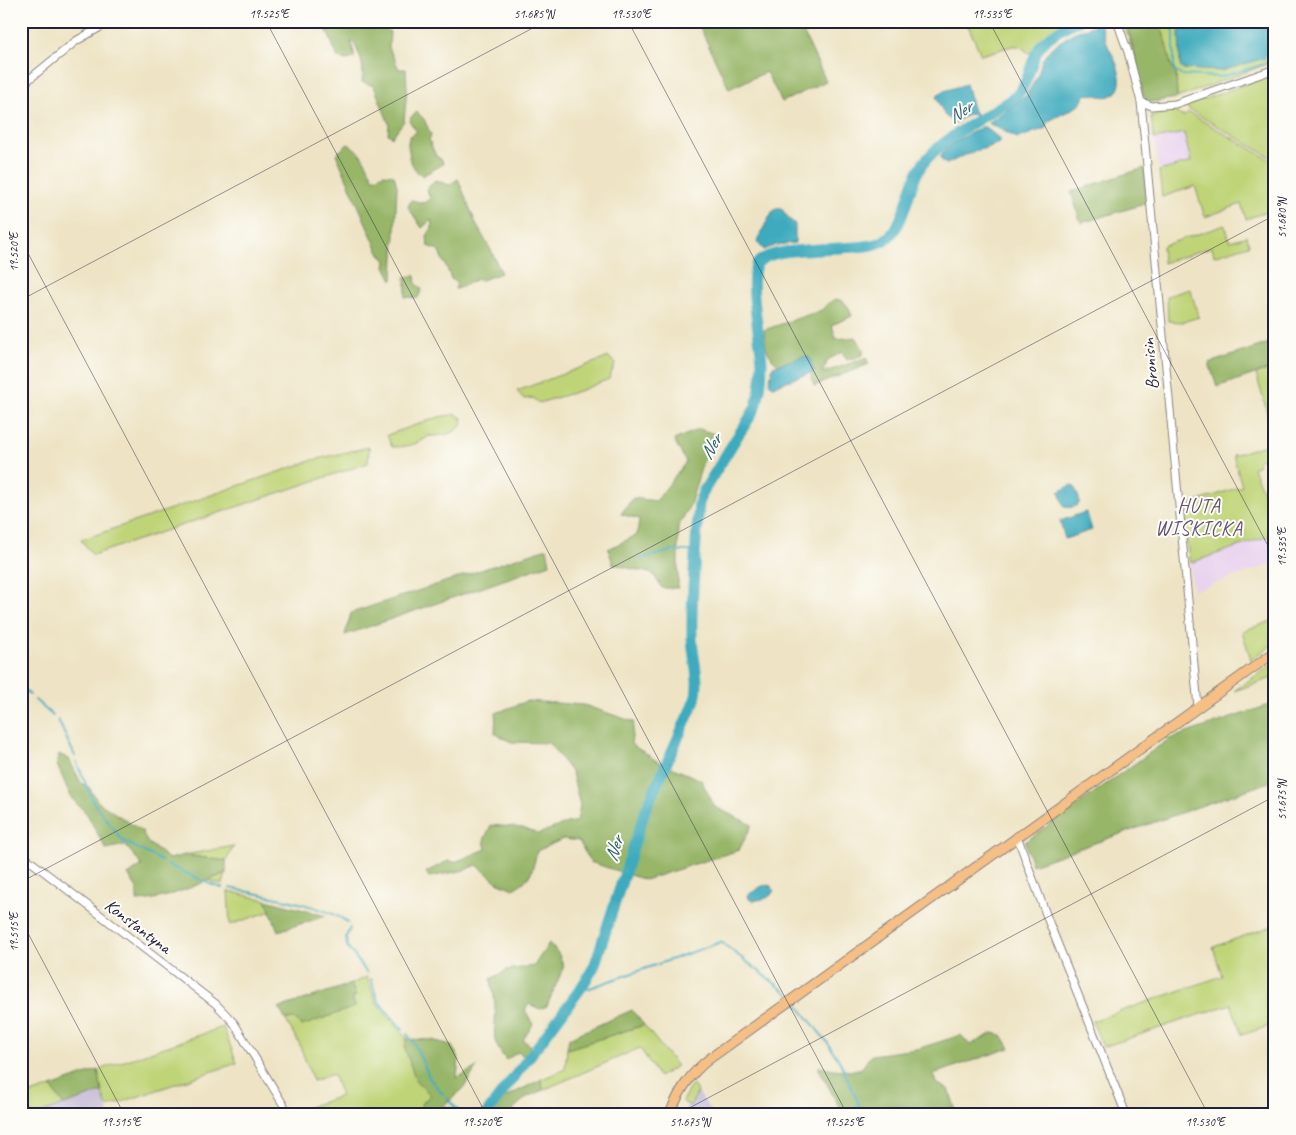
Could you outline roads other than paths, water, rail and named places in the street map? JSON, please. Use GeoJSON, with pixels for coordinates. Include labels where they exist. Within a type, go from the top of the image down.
{"type":"FeatureCollection","features":[{"type":"Feature","properties":{"kind":"main road"},"geometry":{"type":"LineString","coordinates":[[670,1114],[679,1093],[691,1075],[709,1058],[1275,652]]}},
{"type":"Feature","properties":{"kind":"street"},"geometry":{"type":"LineString","coordinates":[[21,86],[76,41],[110,21]]}},
{"type":"Feature","properties":{"kind":"street","name":"Bronisin"},"geometry":{"type":"LineString","coordinates":[[1117,21],[1128,52],[1141,102],[1198,707]]}},
{"type":"Feature","properties":{"kind":"street"},"geometry":{"type":"LineString","coordinates":[[1141,102],[1152,106],[1175,104],[1275,69]]}},
{"type":"Feature","properties":{"kind":"street"},"geometry":{"type":"LineString","coordinates":[[1017,836],[1050,925],[1126,1114]]}},
{"type":"Feature","properties":{"kind":"street","name":"Konstantyna"},"geometry":{"type":"LineString","coordinates":[[21,854],[216,1004],[234,1023],[289,1114]]}},
{"type":"Feature","properties":{"kind":"water"},"geometry":{"type":"Polygon","coordinates":[[[1188,21],[1272,21],[1275,36],[1274,50],[1265,58],[1221,71],[1182,69],[1180,66],[1179,31],[1188,29],[1190,23],[1188,21]]]}},
{"type":"Feature","properties":{"kind":"water"},"geometry":{"type":"Polygon","coordinates":[[[1100,23],[1119,71],[1120,84],[1114,94],[1107,97],[1085,95],[1080,105],[1047,122],[1046,128],[1017,138],[988,123],[1026,96],[1038,75],[1042,60],[1051,48],[1073,33],[1100,23]]]}},
{"type":"Feature","properties":{"kind":"water"},"geometry":{"type":"Polygon","coordinates":[[[966,84],[977,115],[969,114],[955,123],[945,116],[936,97],[944,91],[966,84]]]}},
{"type":"Feature","properties":{"kind":"water"},"geometry":{"type":"Polygon","coordinates":[[[985,127],[1000,139],[1000,143],[963,156],[947,164],[944,163],[940,157],[947,148],[985,127]]]}},
{"type":"Feature","properties":{"kind":"water"},"geometry":{"type":"Polygon","coordinates":[[[781,208],[795,224],[795,243],[776,245],[764,250],[757,242],[758,238],[772,212],[781,208]]]}},
{"type":"Feature","properties":{"kind":"water"},"geometry":{"type":"Polygon","coordinates":[[[806,356],[810,358],[813,372],[773,386],[769,383],[773,366],[806,356]]]}},
{"type":"Feature","properties":{"kind":"water"},"geometry":{"type":"Polygon","coordinates":[[[1071,485],[1074,486],[1079,498],[1079,504],[1072,507],[1064,507],[1059,492],[1071,485]]]}},
{"type":"Feature","properties":{"kind":"water"},"geometry":{"type":"Polygon","coordinates":[[[1085,512],[1087,513],[1092,530],[1065,539],[1060,521],[1085,512]]]}},
{"type":"Feature","properties":{"kind":"water"},"geometry":{"type":"Polygon","coordinates":[[[770,885],[774,891],[767,898],[753,901],[749,899],[748,895],[762,886],[770,885]]]}},
{"type":"Feature","properties":{"kind":"waterway","name":"Ner"},"geometry":{"type":"LineString","coordinates":[[537,1047],[581,988],[594,967],[645,811],[695,700],[697,676],[692,643],[692,618],[699,503],[703,492],[753,412],[758,397],[762,363],[753,286],[756,266],[763,259],[776,254],[812,249],[867,246],[879,243],[888,237],[901,219],[912,185],[922,165],[941,145],[953,136],[1016,96],[1025,83],[1038,49],[1042,44],[1059,31],[1078,21]]}},
{"type":"Feature","properties":{"kind":"waterway","name":"Ner"},"geometry":{"type":"LineString","coordinates":[[1167,21],[1174,31],[1174,69],[1181,75],[1221,77],[1261,65],[1275,57]]}},
{"type":"Feature","properties":{"kind":"waterway"},"geometry":{"type":"LineString","coordinates":[[641,559],[671,551],[696,551]]}},
{"type":"Feature","properties":{"kind":"waterway"},"geometry":{"type":"LineString","coordinates":[[21,687],[30,695]]}},
{"type":"Feature","properties":{"kind":"waterway"},"geometry":{"type":"LineString","coordinates":[[35,700],[53,716]]}},
{"type":"Feature","properties":{"kind":"waterway"},"geometry":{"type":"LineString","coordinates":[[58,720],[75,756]]}},
{"type":"Feature","properties":{"kind":"waterway"},"geometry":{"type":"LineString","coordinates":[[76,761],[94,803],[123,841],[162,861]]}},
{"type":"Feature","properties":{"kind":"waterway"},"geometry":{"type":"LineString","coordinates":[[168,865],[222,888]]}},
{"type":"Feature","properties":{"kind":"waterway"},"geometry":{"type":"LineString","coordinates":[[230,888],[310,906],[326,911],[348,923]]}},
{"type":"Feature","properties":{"kind":"waterway"},"geometry":{"type":"LineString","coordinates":[[350,928],[346,937],[347,946],[367,973]]}},
{"type":"Feature","properties":{"kind":"waterway"},"geometry":{"type":"LineString","coordinates":[[581,988],[587,989],[721,942],[790,995]]}},
{"type":"Feature","properties":{"kind":"waterway"},"geometry":{"type":"LineString","coordinates":[[371,979],[378,1001],[403,1030]]}},
{"type":"Feature","properties":{"kind":"waterway"},"geometry":{"type":"LineString","coordinates":[[796,1003],[827,1042],[840,1062],[863,1114]]}},
{"type":"Feature","properties":{"kind":"waterway"},"geometry":{"type":"LineString","coordinates":[[407,1034],[414,1043],[430,1079],[443,1094]]}},
{"type":"Feature","properties":{"kind":"waterway","name":"Ner"},"geometry":{"type":"LineString","coordinates":[[486,1114],[533,1052]]}},
{"type":"Feature","properties":{"kind":"waterway"},"geometry":{"type":"LineString","coordinates":[[447,1098],[461,1114]]}},
{"type":"Feature","properties":{"kind":"district","name":"HUTA WISKICKA"},"geometry":{"type":"Point","coordinates":[1199,516]}}]}
